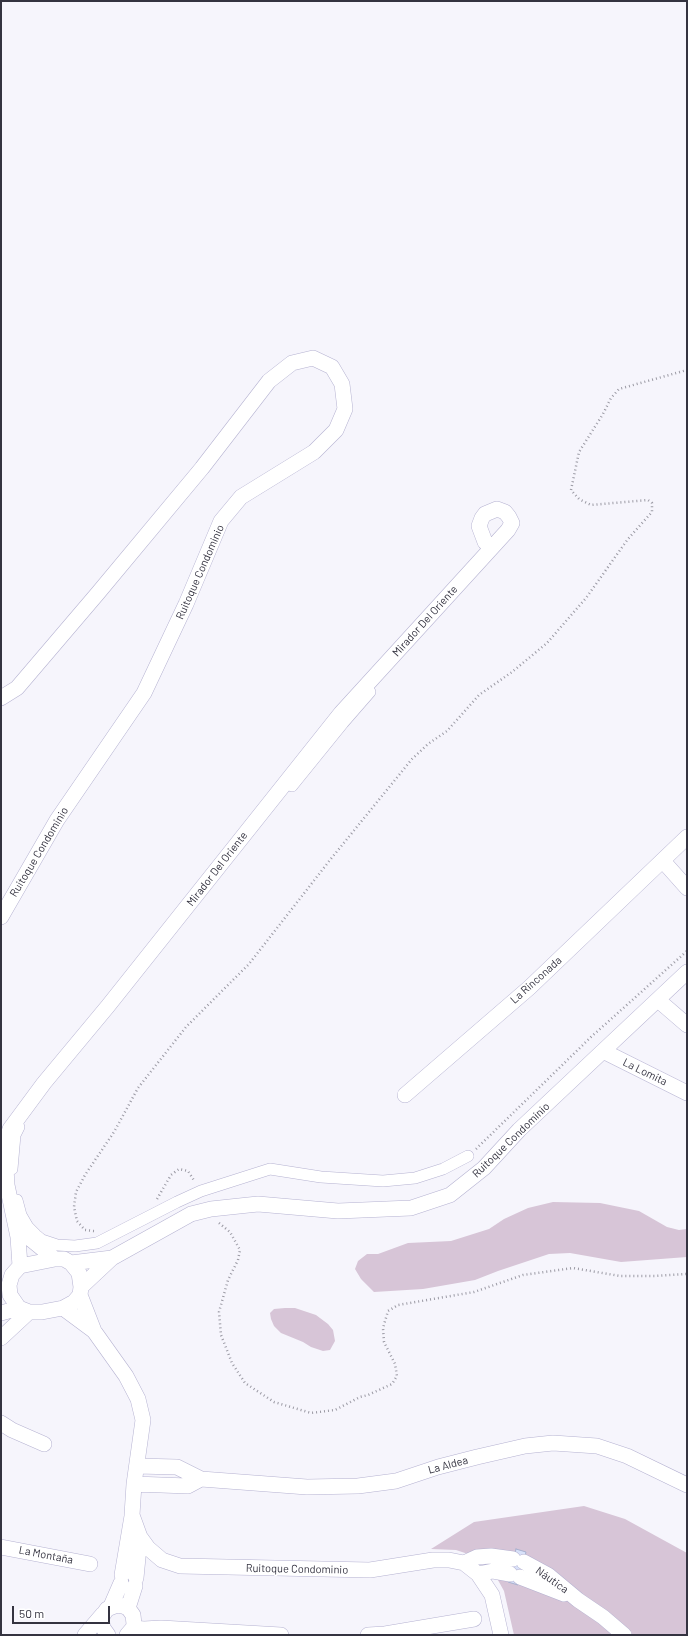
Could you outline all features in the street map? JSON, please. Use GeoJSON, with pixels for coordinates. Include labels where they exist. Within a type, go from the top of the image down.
{"type":"FeatureCollection","features":[{"type":"Feature","properties":{"kind":"street","name":"Ruitoque Condominio"},"geometry":{"type":"LineString","coordinates":[[1,698],[17,688],[98,593],[202,468],[269,381],[292,363],[313,358],[332,367],[342,384],[345,409],[336,430],[314,452],[241,497],[221,521],[186,604],[144,692],[57,820],[1,917]]}},
{"type":"Feature","properties":{"kind":"street"},"geometry":{"type":"LineString","coordinates":[[468,1156],[443,1169],[415,1178],[377,1181],[321,1177],[270,1169],[201,1192],[177,1202],[97,1243],[75,1246],[57,1245],[42,1240],[28,1227],[21,1215],[16,1197],[11,1166],[15,1135],[26,1115],[343,723],[516,527],[505,512],[497,509],[485,514],[479,526],[485,542],[491,548]]}},
{"type":"Feature","properties":{"kind":"street","name":"Mirador Del Oriente"},"geometry":{"type":"LineString","coordinates":[[15,1218],[7,1185],[5,1152],[6,1141],[10,1129],[44,1083],[113,1000],[341,713],[502,537],[512,523]]}},
{"type":"Feature","properties":{"kind":"street","name":"La Rinconada"},"geometry":{"type":"LineString","coordinates":[[405,1095],[529,988],[663,861],[684,846]]}},
{"type":"Feature","properties":{"kind":"street"},"geometry":{"type":"LineString","coordinates":[[663,861],[687,888]]}},
{"type":"Feature","properties":{"kind":"street","name":"Ruitoque Condominio"},"geometry":{"type":"LineString","coordinates":[[1,1313],[24,1310],[42,1312],[63,1308],[74,1302],[80,1291],[112,1258],[191,1214],[211,1209],[258,1204],[338,1211],[411,1208],[450,1195],[484,1168],[519,1130],[687,972]]}},
{"type":"Feature","properties":{"kind":"street"},"geometry":{"type":"LineString","coordinates":[[658,1000],[687,1026]]}},
{"type":"Feature","properties":{"kind":"street","name":"La Lomita"},"geometry":{"type":"LineString","coordinates":[[603,1051],[687,1093]]}},
{"type":"Feature","properties":{"kind":"street"},"geometry":{"type":"LineString","coordinates":[[1,1338],[24,1310],[10,1295],[9,1285],[18,1237],[15,1218]]}},
{"type":"Feature","properties":{"kind":"street","name":"Ruitoque Condominio"},"geometry":{"type":"LineString","coordinates":[[15,1218],[28,1237],[55,1259]]}},
{"type":"Feature","properties":{"kind":"street","name":"Ruitoque Condominio"},"geometry":{"type":"LineString","coordinates":[[72,1263],[112,1258]]}},
{"type":"Feature","properties":{"kind":"street","name":"Ruitoque Condominio"},"geometry":{"type":"LineString","coordinates":[[11,1274],[55,1259],[64,1259],[72,1263],[79,1273],[80,1291],[94,1331],[126,1376],[138,1399],[142,1420],[134,1484],[129,1581]]}},
{"type":"Feature","properties":{"kind":"street","name":"Ruitoque Condominio"},"geometry":{"type":"LineString","coordinates":[[63,1308],[94,1331]]}},
{"type":"Feature","properties":{"kind":"street"},"geometry":{"type":"LineString","coordinates":[[1,1423],[12,1430],[44,1444]]}},
{"type":"Feature","properties":{"kind":"street","name":"La Aldea"},"geometry":{"type":"LineString","coordinates":[[137,1466],[177,1467],[201,1479],[307,1487],[358,1486],[396,1481],[438,1467],[477,1457],[525,1446],[553,1442],[597,1446],[627,1456],[687,1485]]}},
{"type":"Feature","properties":{"kind":"street","name":"La Aldea"},"geometry":{"type":"LineString","coordinates":[[134,1484],[188,1486],[201,1479]]}},
{"type":"Feature","properties":{"kind":"street","name":"Ruitoque Condominio"},"geometry":{"type":"LineString","coordinates":[[132,1515],[140,1537],[148,1548],[162,1560],[180,1566],[370,1570],[433,1560],[449,1560],[464,1563],[478,1574],[492,1595],[501,1635]]}},
{"type":"Feature","properties":{"kind":"street","name":"Ruitoque Condominio"},"geometry":{"type":"LineString","coordinates":[[129,1581],[140,1537]]}},
{"type":"Feature","properties":{"kind":"street","name":"La Montaña"},"geometry":{"type":"LineString","coordinates":[[1,1547],[90,1564]]}},
{"type":"Feature","properties":{"kind":"street","name":"Ruitoque Condominio"},"geometry":{"type":"LineString","coordinates":[[464,1563],[477,1557],[491,1556],[517,1568]]}},
{"type":"Feature","properties":{"kind":"street"},"geometry":{"type":"LineString","coordinates":[[478,1574],[517,1568]]}},
{"type":"Feature","properties":{"kind":"street","name":"Náutica"},"geometry":{"type":"LineString","coordinates":[[517,1568],[548,1575],[624,1635]]}},
{"type":"Feature","properties":{"kind":"street"},"geometry":{"type":"LineString","coordinates":[[129,1581],[129,1610],[134,1619],[132,1632],[144,1629],[161,1628],[281,1635]]}},
{"type":"Feature","properties":{"kind":"street"},"geometry":{"type":"LineString","coordinates":[[85,1635],[107,1610],[129,1581]]}},
{"type":"Feature","properties":{"kind":"street"},"geometry":{"type":"LineString","coordinates":[[107,1610],[123,1606],[129,1610],[141,1614],[161,1628]]}},
{"type":"Feature","properties":{"kind":"street"},"geometry":{"type":"LineString","coordinates":[[102,1634],[101,1623],[107,1610]]}},
{"type":"Feature","properties":{"kind":"street"},"geometry":{"type":"LineString","coordinates":[[368,1635],[385,1634],[474,1620]]}},
{"type":"Feature","properties":{"kind":"path"},"geometry":{"type":"LineString","coordinates":[[96,1231],[85,1230],[77,1221],[74,1207],[76,1192],[85,1175],[114,1132],[138,1088],[186,1027],[249,964],[330,860],[412,759],[428,744],[447,731],[479,695],[512,672],[547,643],[586,598],[628,539],[652,512],[652,503],[648,500],[591,505],[579,499],[571,490],[579,452],[611,398],[619,389],[687,370]]}},
{"type":"Feature","properties":{"kind":"path"},"geometry":{"type":"LineString","coordinates":[[468,1156],[535,1093],[591,1037],[687,951]]}},
{"type":"Feature","properties":{"kind":"path"},"geometry":{"type":"LineString","coordinates":[[156,1201],[170,1175],[179,1169],[188,1171],[201,1192]]}},
{"type":"Feature","properties":{"kind":"path"},"geometry":{"type":"LineString","coordinates":[[223,1220],[215,1220],[230,1232],[240,1250],[238,1260],[228,1280],[219,1312],[221,1335],[232,1363],[245,1383],[274,1402],[311,1412],[335,1410],[360,1397],[392,1384],[397,1376],[395,1364],[384,1342],[383,1328],[388,1312],[398,1305],[474,1292],[523,1275],[573,1268],[620,1276],[687,1274]]}},
{"type":"Feature","properties":{"kind":"shaded area"},"geometry":{"type":"Polygon","coordinates":[[[553,1202],[600,1203],[639,1211],[667,1227],[679,1230],[687,1229],[687,1257],[621,1262],[570,1253],[549,1254],[475,1280],[423,1289],[374,1292],[361,1279],[355,1269],[358,1261],[367,1254],[378,1254],[408,1243],[451,1241],[489,1229],[504,1219],[528,1208],[553,1202]]]}},
{"type":"Feature","properties":{"kind":"shaded area"},"geometry":{"type":"Polygon","coordinates":[[[295,1308],[316,1315],[328,1324],[333,1330],[335,1341],[330,1350],[323,1351],[311,1347],[281,1333],[274,1326],[270,1313],[274,1309],[295,1308]]]}},
{"type":"Feature","properties":{"kind":"shaded area"},"geometry":{"type":"Polygon","coordinates":[[[584,1506],[625,1519],[687,1553],[687,1635],[514,1635],[504,1591],[493,1571],[477,1557],[456,1550],[431,1549],[474,1522],[584,1506]]]}},
{"type":"Feature","properties":{"kind":"building"},"geometry":{"type":"Polygon","coordinates":[[[516,1549],[526,1552],[518,1585],[508,1582],[516,1549]]]}}]}
